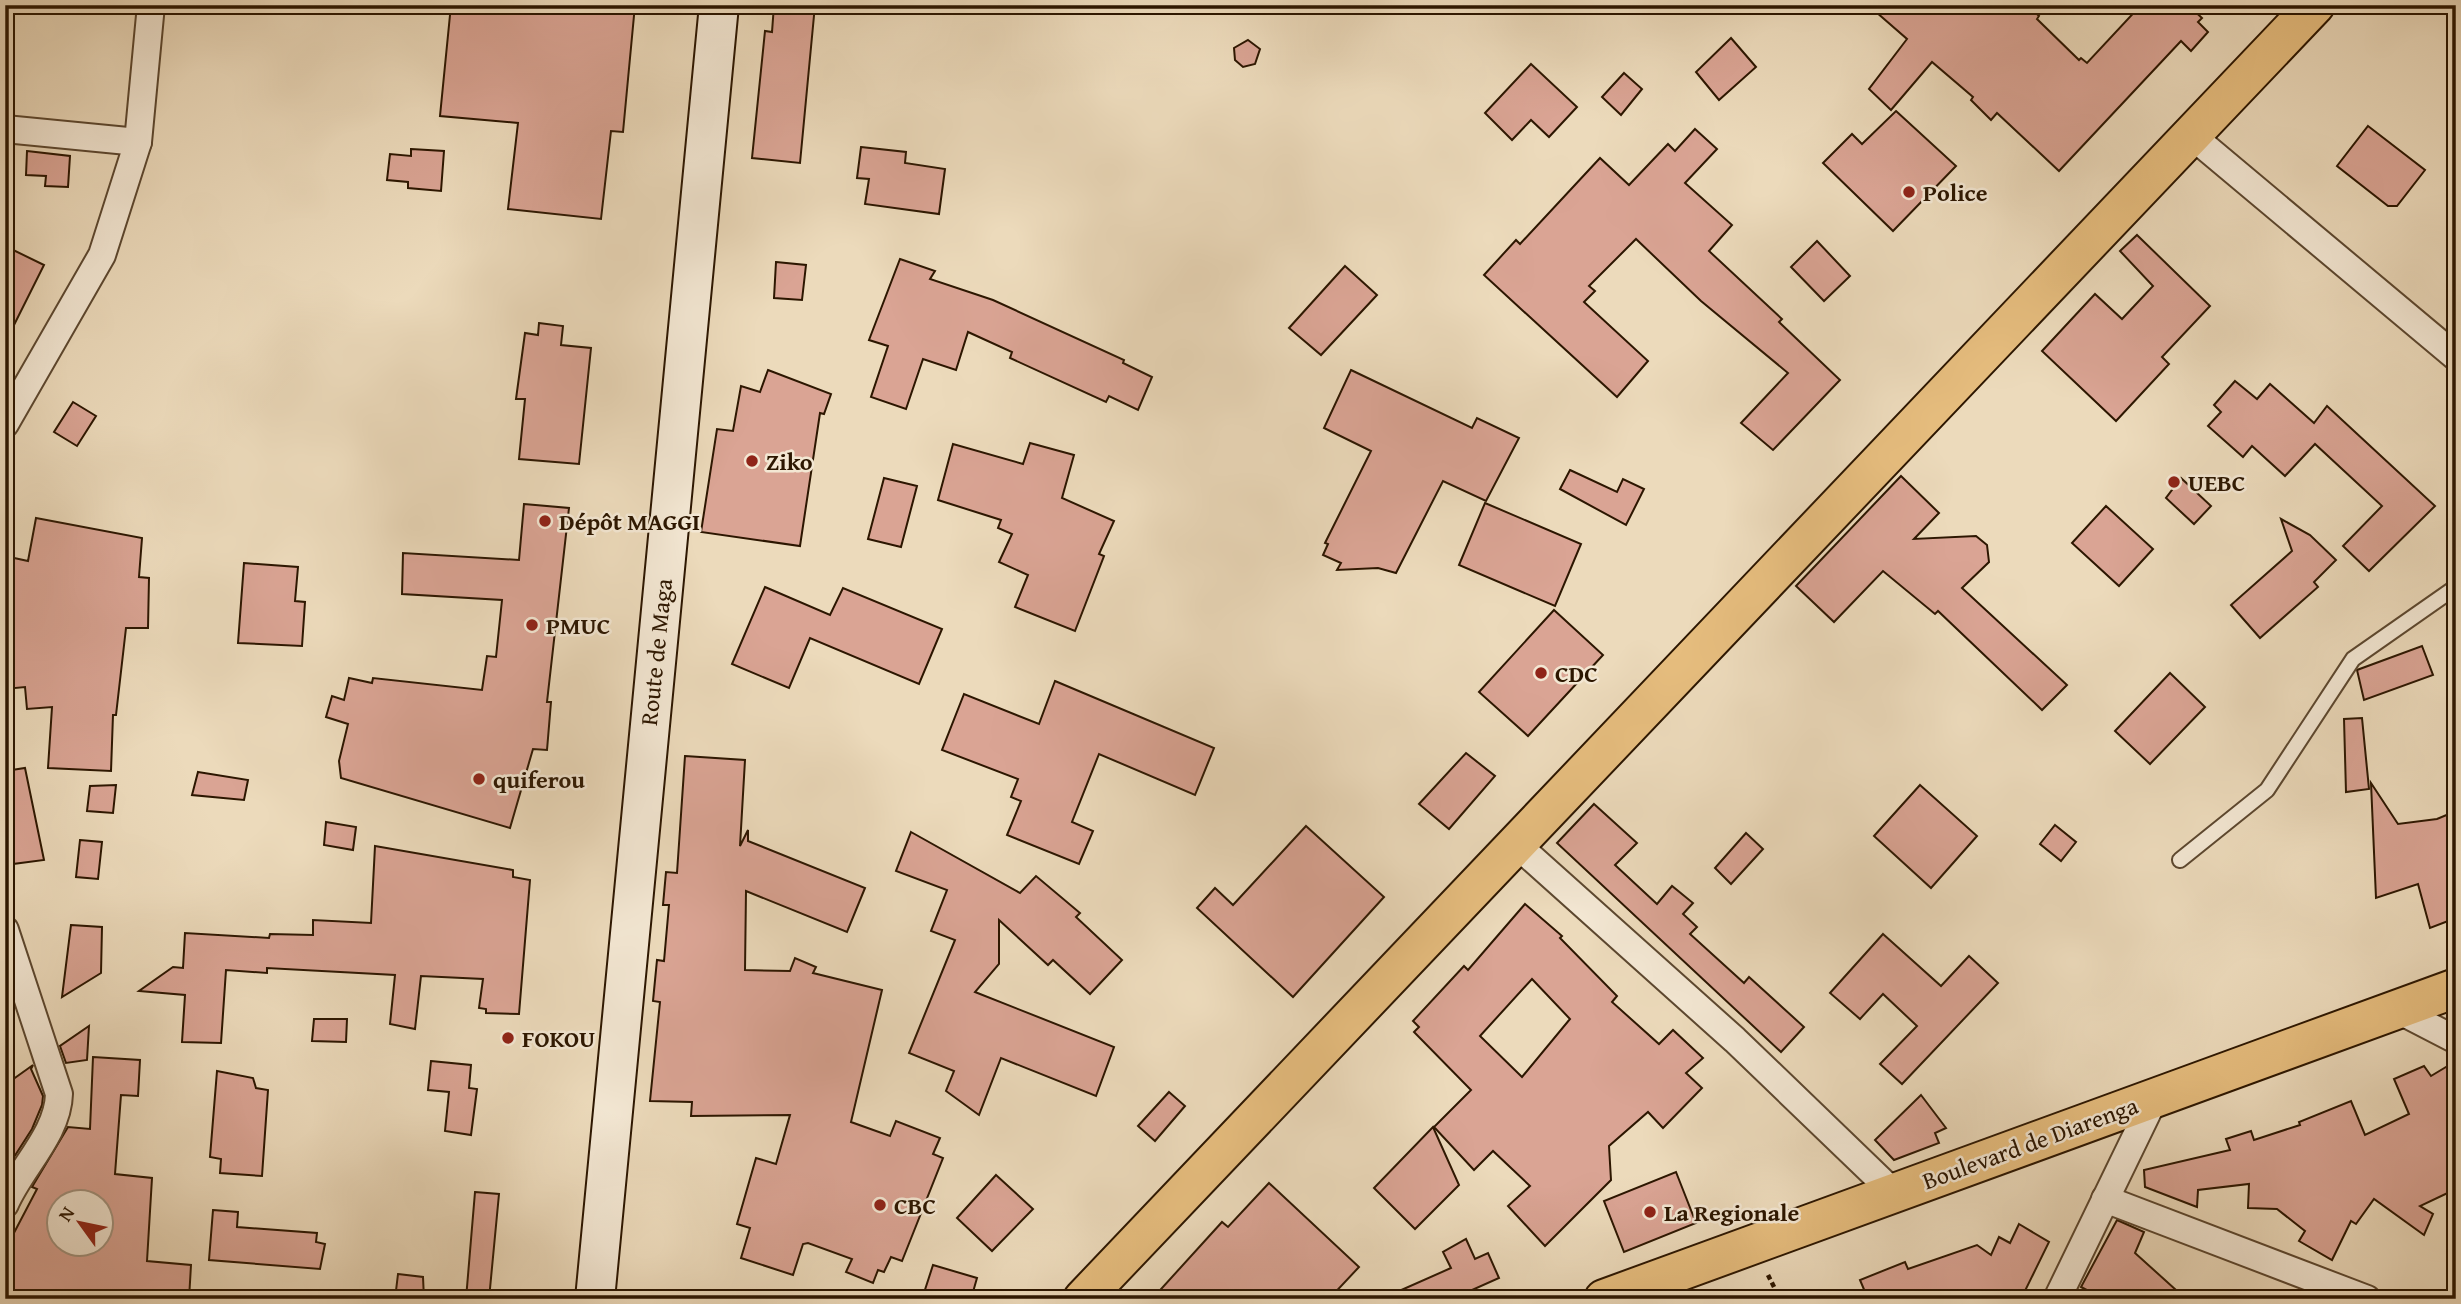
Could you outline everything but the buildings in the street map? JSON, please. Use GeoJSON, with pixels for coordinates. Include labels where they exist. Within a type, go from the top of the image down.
{"type":"FeatureCollection","features":[{"type":"Feature","properties":{"kind":"main road","name":"Route de Maga"},"geometry":{"type":"LineString","coordinates":[[595,1299],[609,1127],[719,5]]}},
{"type":"Feature","properties":{"kind":"main road"},"geometry":{"type":"LineString","coordinates":[[1083,1299],[2315,5]]}},
{"type":"Feature","properties":{"kind":"main road","name":"Boulevard de Diarenga"},"geometry":{"type":"LineString","coordinates":[[1604,1299],[2456,988]]}},
{"type":"Feature","properties":{"kind":"street"},"geometry":{"type":"LineString","coordinates":[[5,424],[102,255],[138,142],[151,5]]}},
{"type":"Feature","properties":{"kind":"street"},"geometry":{"type":"LineString","coordinates":[[5,129],[138,142]]}},
{"type":"Feature","properties":{"kind":"street"},"geometry":{"type":"LineString","coordinates":[[2191,135],[2456,357]]}},
{"type":"Feature","properties":{"kind":"street"},"geometry":{"type":"LineString","coordinates":[[1516,844],[1735,1040],[1894,1193]]}},
{"type":"Feature","properties":{"kind":"street"},"geometry":{"type":"LineString","coordinates":[[5,930],[59,1094],[55,1120],[8,1188]]}},
{"type":"Feature","properties":{"kind":"street"},"geometry":{"type":"LineString","coordinates":[[2396,1009],[2456,1040]]}},
{"type":"Feature","properties":{"kind":"street"},"geometry":{"type":"LineString","coordinates":[[2057,1299],[2155,1097]]}},
{"type":"Feature","properties":{"kind":"street"},"geometry":{"type":"LineString","coordinates":[[2105,1199],[2367,1299]]}},
{"type":"Feature","properties":{"kind":"lane"},"geometry":{"type":"LineString","coordinates":[[2180,859],[2267,789],[2353,659],[2456,587]]}},
{"type":"Feature","properties":{"kind":"place","name":"Police"},"geometry":{"type":"Point","coordinates":[1909,192]}},
{"type":"Feature","properties":{"kind":"place","name":"Ziko"},"geometry":{"type":"Point","coordinates":[752,461]}},
{"type":"Feature","properties":{"kind":"place","name":"UEBC"},"geometry":{"type":"Point","coordinates":[2174,482]}},
{"type":"Feature","properties":{"kind":"place","name":"Dépôt MAGGI"},"geometry":{"type":"Point","coordinates":[545,521]}},
{"type":"Feature","properties":{"kind":"place","name":"PMUC"},"geometry":{"type":"Point","coordinates":[532,625]}},
{"type":"Feature","properties":{"kind":"place","name":"CDC"},"geometry":{"type":"Point","coordinates":[1541,673]}},
{"type":"Feature","properties":{"kind":"place","name":"quiferou"},"geometry":{"type":"Point","coordinates":[479,779]}},
{"type":"Feature","properties":{"kind":"place","name":"FOKOU"},"geometry":{"type":"Point","coordinates":[508,1038]}},
{"type":"Feature","properties":{"kind":"place","name":"CBC"},"geometry":{"type":"Point","coordinates":[880,1205]}},
{"type":"Feature","properties":{"kind":"place","name":"La Regionale"},"geometry":{"type":"Point","coordinates":[1650,1212]}}]}
